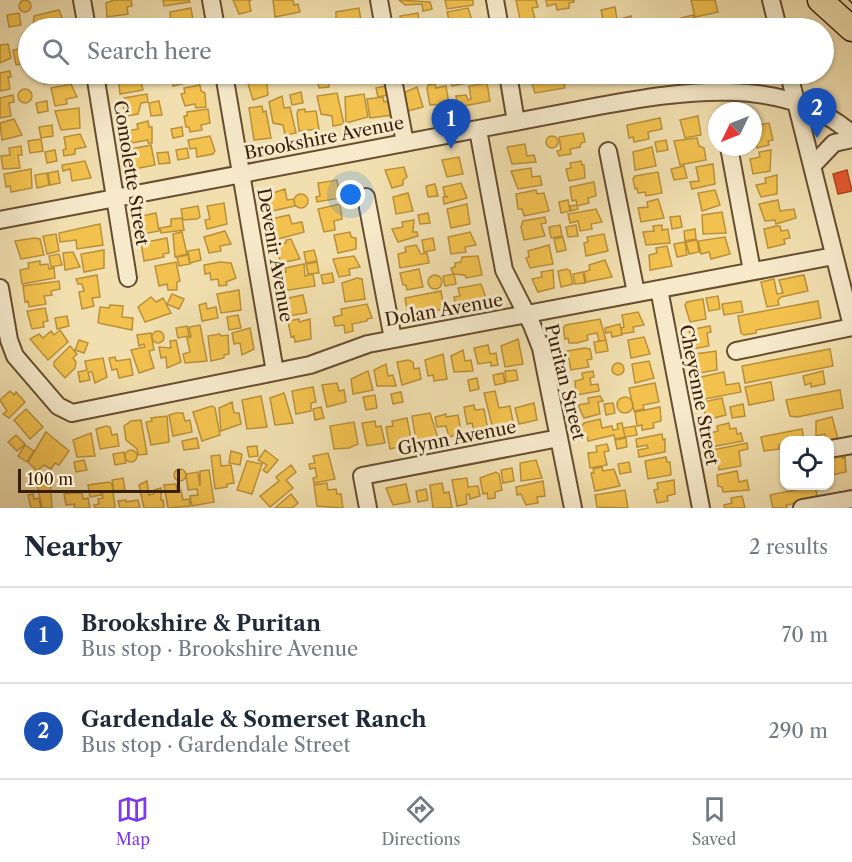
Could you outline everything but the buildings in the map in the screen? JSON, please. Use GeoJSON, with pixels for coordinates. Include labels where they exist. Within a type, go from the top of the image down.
{"type":"FeatureCollection","features":[{"type":"Feature","properties":{"kind":"highway"},"geometry":{"type":"LineString","coordinates":[[820,0],[852,29]]}},
{"type":"Feature","properties":{"kind":"street"},"geometry":{"type":"LineString","coordinates":[[82,0],[85,18]]}},
{"type":"Feature","properties":{"kind":"street"},"geometry":{"type":"LineString","coordinates":[[211,0],[214,18]]}},
{"type":"Feature","properties":{"kind":"street"},"geometry":{"type":"LineString","coordinates":[[379,0],[382,18]]}},
{"type":"Feature","properties":{"kind":"street"},"geometry":{"type":"LineString","coordinates":[[495,0],[498,18]]}},
{"type":"Feature","properties":{"kind":"street"},"geometry":{"type":"LineString","coordinates":[[771,0],[776,18]]}},
{"type":"Feature","properties":{"kind":"street","name":"Comolette Street"},"geometry":{"type":"LineString","coordinates":[[97,84],[128,278]]}},
{"type":"Feature","properties":{"kind":"street","name":"Devenir Avenue"},"geometry":{"type":"LineString","coordinates":[[226,84],[275,372]]}},
{"type":"Feature","properties":{"kind":"street"},"geometry":{"type":"LineString","coordinates":[[394,84],[405,143]]}},
{"type":"Feature","properties":{"kind":"street"},"geometry":{"type":"LineString","coordinates":[[510,84],[516,122]]}},
{"type":"Feature","properties":{"kind":"street"},"geometry":{"type":"LineString","coordinates":[[736,351],[852,326],[792,84]]}},
{"type":"Feature","properties":{"kind":"street","name":"Brookshire Avenue"},"geometry":{"type":"LineString","coordinates":[[0,220],[633,100],[698,93],[775,96],[797,104],[852,134]]}},
{"type":"Feature","properties":{"kind":"street","name":"Puritan Street"},"geometry":{"type":"LineString","coordinates":[[478,130],[504,270],[541,348],[573,508]]}},
{"type":"Feature","properties":{"kind":"street"},"geometry":{"type":"LineString","coordinates":[[813,165],[834,143],[852,139]]}},
{"type":"Feature","properties":{"kind":"street"},"geometry":{"type":"LineString","coordinates":[[608,151],[636,293]]}},
{"type":"Feature","properties":{"kind":"street"},"geometry":{"type":"LineString","coordinates":[[731,156],[752,271]]}},
{"type":"Feature","properties":{"kind":"street"},"geometry":{"type":"LineString","coordinates":[[366,197],[393,339]]}},
{"type":"Feature","properties":{"kind":"street","name":"Dolan Avenue"},"geometry":{"type":"LineString","coordinates":[[0,288],[9,340],[15,356],[65,412],[75,413],[92,407],[310,365],[353,347],[834,256]]}},
{"type":"Feature","properties":{"kind":"street","name":"Cheyenne Street"},"geometry":{"type":"LineString","coordinates":[[659,289],[701,508]]}},
{"type":"Feature","properties":{"kind":"street","name":"Glynn Avenue"},"geometry":{"type":"LineString","coordinates":[[368,508],[362,476],[560,438]]}},
{"type":"Feature","properties":{"kind":"street"},"geometry":{"type":"LineString","coordinates":[[834,448],[852,445]]}},
{"type":"Feature","properties":{"kind":"street"},"geometry":{"type":"LineString","coordinates":[[802,508],[852,499]]}},
{"type":"Feature","properties":{"kind":"tram line"},"geometry":{"type":"LineString","coordinates":[[849,0],[852,3]]}},
{"type":"Feature","properties":{"kind":"place","name":"Gardendale & Somerset Ranch"},"geometry":{"type":"Point","coordinates":[817,138]}},
{"type":"Feature","properties":{"kind":"place","name":"Brookshire & Puritan"},"geometry":{"type":"Point","coordinates":[451,149]}}]}
